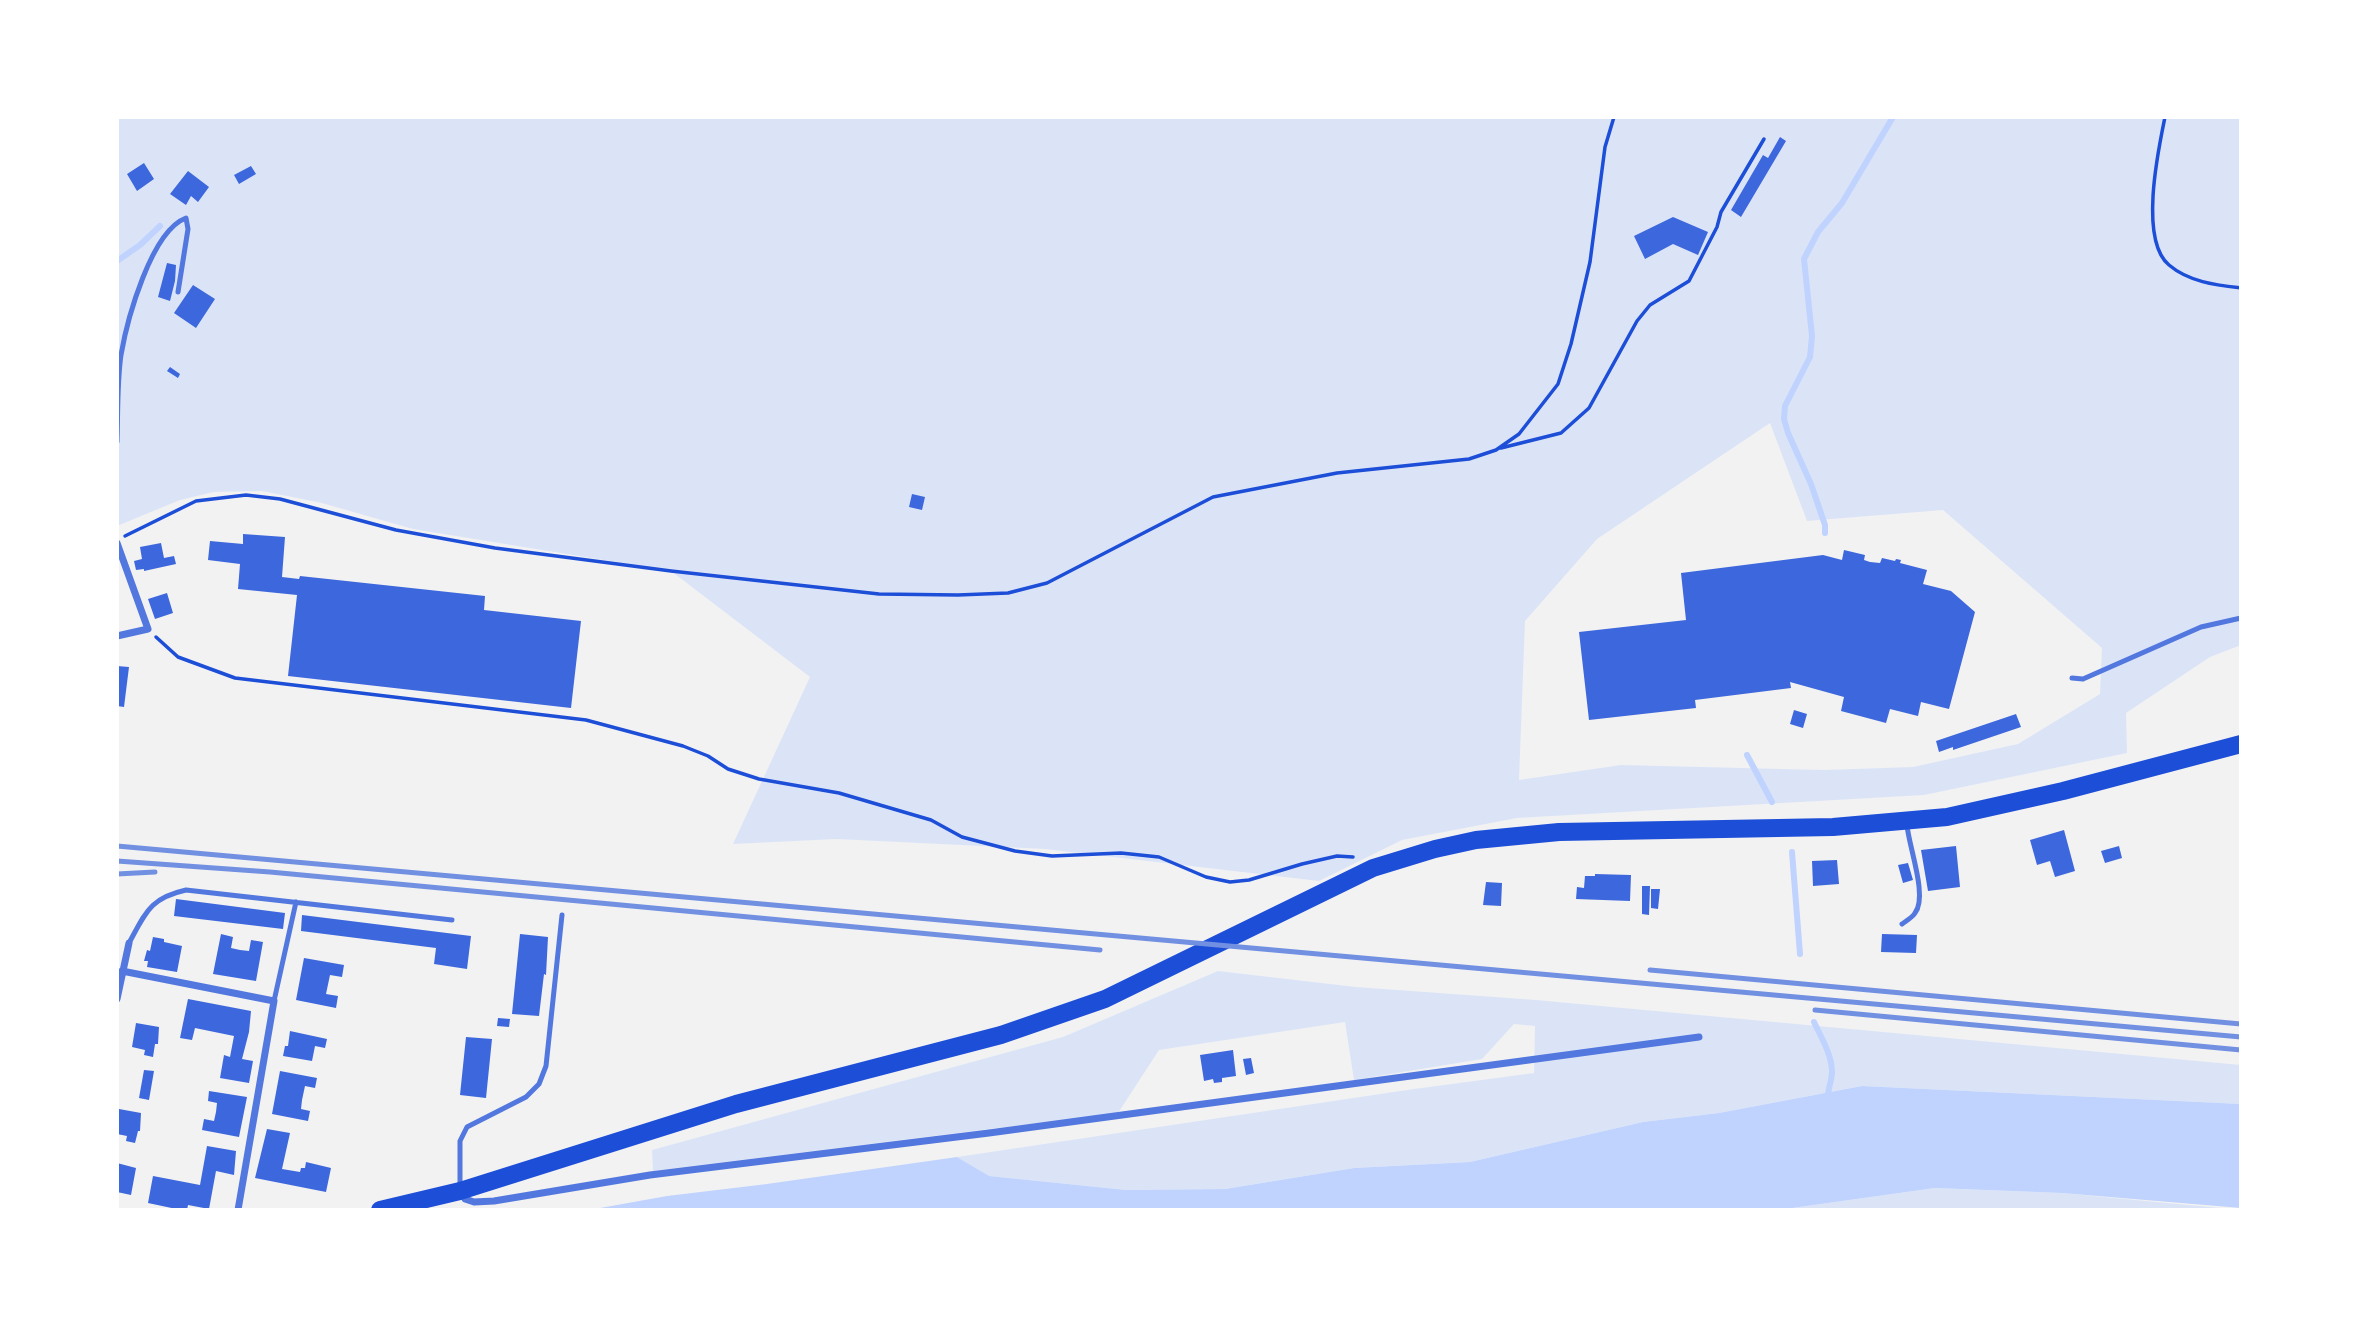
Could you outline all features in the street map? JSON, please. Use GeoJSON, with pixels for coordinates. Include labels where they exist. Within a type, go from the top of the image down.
{"type":"FeatureCollection","features":[{"type":"Feature","properties":{"kind":"main road"},"geometry":{"type":"LineString","coordinates":[[380,1210],[460,1191],[736,1104],[1001,1035],[1105,999],[1373,868],[1435,849],[1476,840],[1531,834],[1833,827],[1907,822],[1987,810],[2241,744]]}},
{"type":"Feature","properties":{"kind":"street"},"geometry":{"type":"LineString","coordinates":[[117,542],[148,629],[117,636]]}},
{"type":"Feature","properties":{"kind":"street"},"geometry":{"type":"LineString","coordinates":[[117,999],[129,943]]}},
{"type":"Feature","properties":{"kind":"street"},"geometry":{"type":"LineString","coordinates":[[122,971],[274,1001],[237,1210]]}},
{"type":"Feature","properties":{"kind":"street"},"geometry":{"type":"LineString","coordinates":[[460,1191],[466,1199],[474,1202],[494,1200],[650,1175],[989,1133],[1699,1037]]}},
{"type":"Feature","properties":{"kind":"lane"},"geometry":{"type":"LineString","coordinates":[[117,442],[121,357],[135,295],[162,240],[178,221],[186,218],[188,229],[178,292]]}},
{"type":"Feature","properties":{"kind":"lane"},"geometry":{"type":"LineString","coordinates":[[2072,678],[2083,679],[2201,627],[2241,618]]}},
{"type":"Feature","properties":{"kind":"lane"},"geometry":{"type":"LineString","coordinates":[[1902,924],[1916,913],[1922,898],[1909,844],[1907,822]]}},
{"type":"Feature","properties":{"kind":"lane"},"geometry":{"type":"LineString","coordinates":[[129,943],[146,912],[165,895],[186,890],[452,920]]}},
{"type":"Feature","properties":{"kind":"lane"},"geometry":{"type":"LineString","coordinates":[[274,1001],[296,902]]}},
{"type":"Feature","properties":{"kind":"lane"},"geometry":{"type":"LineString","coordinates":[[460,1191],[460,1141],[467,1127],[526,1097],[539,1084],[546,1066],[562,915]]}},
{"type":"Feature","properties":{"kind":"path"},"geometry":{"type":"LineString","coordinates":[[1496,450],[1519,434],[1558,384],[1572,344],[1590,262],[1605,147],[1614,117]]}},
{"type":"Feature","properties":{"kind":"path"},"geometry":{"type":"LineString","coordinates":[[2165,117],[2156,165],[2152,217],[2158,245],[2167,264],[2186,276],[2212,285],[2241,288]]}},
{"type":"Feature","properties":{"kind":"path"},"geometry":{"type":"LineString","coordinates":[[117,542],[196,501],[246,495],[281,499],[396,530],[576,560],[879,594],[1008,593],[1047,583],[1213,497],[1337,473],[1469,459],[1560,433],[1589,408],[1637,321],[1650,306],[1689,281],[1717,227],[1721,212],[1764,139]]}},
{"type":"Feature","properties":{"kind":"path"},"geometry":{"type":"LineString","coordinates":[[148,629],[178,657],[234,678],[586,720],[683,746],[708,756],[728,769],[759,779],[839,793],[931,820],[962,837],[1015,851],[1052,856],[1121,853],[1159,857],[1206,877],[1230,882],[1250,880],[1337,856],[1352,857],[1373,868]]}},
{"type":"Feature","properties":{"kind":"shaded area"},"geometry":{"type":"Polygon","coordinates":[[[117,117],[2241,117],[2241,645],[2210,657],[2126,713],[2127,753],[1924,795],[1517,818],[1402,840],[1319,881],[1045,849],[836,839],[733,844],[810,677],[671,571],[413,529],[322,503],[262,491],[214,492],[180,500],[117,526],[117,117]],[[1770,423],[1597,539],[1525,621],[1519,780],[1621,765],[1824,770],[1913,767],[2018,744],[2100,694],[2102,648],[1943,510],[1807,521],[1770,423]]]}},
{"type":"Feature","properties":{"kind":"shaded area"},"geometry":{"type":"Polygon","coordinates":[[[1218,971],[1356,987],[1536,1000],[2241,1065],[2241,1104],[1862,1086],[1719,1113],[1643,1122],[1470,1162],[1354,1168],[1225,1189],[1126,1190],[988,1176],[957,1157],[1534,1073],[1535,1026],[1514,1024],[1482,1059],[1354,1080],[1345,1022],[1159,1050],[1118,1113],[653,1171],[652,1150],[1063,1037],[1218,971]]]}},
{"type":"Feature","properties":{"kind":"shaded area"},"geometry":{"type":"Polygon","coordinates":[[[1935,1188],[2062,1193],[2241,1210],[1778,1210],[1935,1188]]]}},
{"type":"Feature","properties":{"kind":"water"},"geometry":{"type":"Polygon","coordinates":[[[1862,1086],[2241,1104],[2241,1208],[2062,1193],[1935,1188],[1778,1210],[589,1210],[667,1196],[957,1157],[989,1176],[1126,1190],[1225,1189],[1354,1168],[1470,1162],[1643,1122],[1719,1113],[1862,1086]]]}},
{"type":"Feature","properties":{"kind":"building"},"geometry":{"type":"Polygon","coordinates":[[[1780,137],[1786,141],[1741,217],[1731,210],[1763,155],[1768,158],[1780,137]]]}},
{"type":"Feature","properties":{"kind":"building"},"geometry":{"type":"Polygon","coordinates":[[[144,163],[154,179],[137,191],[127,174],[144,163]]]}},
{"type":"Feature","properties":{"kind":"building"},"geometry":{"type":"Polygon","coordinates":[[[251,166],[256,174],[239,184],[234,175],[251,166]]]}},
{"type":"Feature","properties":{"kind":"building"},"geometry":{"type":"Polygon","coordinates":[[[188,171],[209,187],[198,202],[191,196],[186,205],[170,194],[188,171]]]}},
{"type":"Feature","properties":{"kind":"building"},"geometry":{"type":"Polygon","coordinates":[[[1673,217],[1708,232],[1698,255],[1673,244],[1645,259],[1634,236],[1673,217]]]}},
{"type":"Feature","properties":{"kind":"building"},"geometry":{"type":"Polygon","coordinates":[[[167,263],[176,265],[170,301],[158,297],[167,263]]]}},
{"type":"Feature","properties":{"kind":"building"},"geometry":{"type":"Polygon","coordinates":[[[193,285],[215,299],[196,328],[174,313],[193,285]]]}},
{"type":"Feature","properties":{"kind":"building"},"geometry":{"type":"Polygon","coordinates":[[[170,367],[180,374],[178,378],[167,371],[170,367]]]}},
{"type":"Feature","properties":{"kind":"building"},"geometry":{"type":"Polygon","coordinates":[[[912,494],[925,497],[922,510],[909,507],[912,494]]]}},
{"type":"Feature","properties":{"kind":"building"},"geometry":{"type":"Polygon","coordinates":[[[243,534],[285,537],[282,577],[299,579],[300,576],[485,596],[484,610],[581,621],[571,708],[288,676],[297,595],[238,589],[240,564],[208,560],[210,541],[243,544],[243,534]]]}},
{"type":"Feature","properties":{"kind":"building"},"geometry":{"type":"Polygon","coordinates":[[[161,543],[164,558],[174,556],[176,564],[144,571],[136,570],[134,561],[142,559],[140,547],[161,543]]]}},
{"type":"Feature","properties":{"kind":"building"},"geometry":{"type":"Polygon","coordinates":[[[1844,550],[1865,555],[1864,560],[1870,562],[1880,563],[1882,558],[1896,559],[1901,560],[1900,563],[1927,570],[1923,584],[1951,591],[1975,612],[1949,709],[1921,702],[1918,716],[1890,709],[1886,723],[1841,711],[1844,697],[1790,682],[1791,688],[1695,700],[1696,708],[1589,720],[1579,632],[1686,620],[1681,573],[1823,555],[1842,560],[1844,550]]]}},
{"type":"Feature","properties":{"kind":"building"},"geometry":{"type":"Polygon","coordinates":[[[167,593],[173,613],[155,619],[148,599],[167,593]]]}},
{"type":"Feature","properties":{"kind":"building"},"geometry":{"type":"Polygon","coordinates":[[[117,666],[129,667],[124,707],[117,706],[117,666]]]}},
{"type":"Feature","properties":{"kind":"building"},"geometry":{"type":"Polygon","coordinates":[[[1794,710],[1807,714],[1803,728],[1790,724],[1794,710]]]}},
{"type":"Feature","properties":{"kind":"building"},"geometry":{"type":"Polygon","coordinates":[[[2016,714],[2021,727],[1953,750],[1953,747],[1939,752],[1936,741],[2016,714]]]}},
{"type":"Feature","properties":{"kind":"building"},"geometry":{"type":"Polygon","coordinates":[[[2064,830],[2075,871],[2055,877],[2050,861],[2037,865],[2030,840],[2064,830]]]}},
{"type":"Feature","properties":{"kind":"building"},"geometry":{"type":"Polygon","coordinates":[[[1956,846],[1960,887],[1928,891],[1921,850],[1956,846]]]}},
{"type":"Feature","properties":{"kind":"building"},"geometry":{"type":"Polygon","coordinates":[[[2119,846],[2122,858],[2105,863],[2101,851],[2119,846]]]}},
{"type":"Feature","properties":{"kind":"building"},"geometry":{"type":"Polygon","coordinates":[[[1837,860],[1839,884],[1813,886],[1812,861],[1837,860]]]}},
{"type":"Feature","properties":{"kind":"building"},"geometry":{"type":"Polygon","coordinates":[[[1908,863],[1913,880],[1903,883],[1898,865],[1908,863]]]}},
{"type":"Feature","properties":{"kind":"building"},"geometry":{"type":"Polygon","coordinates":[[[1631,875],[1630,901],[1576,899],[1577,887],[1584,888],[1585,876],[1631,875]]]}},
{"type":"Feature","properties":{"kind":"building"},"geometry":{"type":"Polygon","coordinates":[[[1486,882],[1502,883],[1501,906],[1483,905],[1486,882]]]}},
{"type":"Feature","properties":{"kind":"building"},"geometry":{"type":"Polygon","coordinates":[[[1642,886],[1650,886],[1649,915],[1642,914],[1642,886]]]}},
{"type":"Feature","properties":{"kind":"building"},"geometry":{"type":"Polygon","coordinates":[[[1651,889],[1660,889],[1658,909],[1651,908],[1651,889]]]}},
{"type":"Feature","properties":{"kind":"building"},"geometry":{"type":"Polygon","coordinates":[[[176,899],[285,913],[283,929],[174,916],[176,899]]]}},
{"type":"Feature","properties":{"kind":"building"},"geometry":{"type":"Polygon","coordinates":[[[302,915],[471,936],[467,969],[434,964],[436,948],[301,931],[302,915]]]}},
{"type":"Feature","properties":{"kind":"building"},"geometry":{"type":"Polygon","coordinates":[[[221,934],[233,937],[231,948],[240,950],[249,951],[251,940],[263,942],[256,981],[213,974],[221,934]]]}},
{"type":"Feature","properties":{"kind":"building"},"geometry":{"type":"Polygon","coordinates":[[[520,934],[548,937],[546,975],[544,974],[539,1016],[512,1014],[520,934]]]}},
{"type":"Feature","properties":{"kind":"building"},"geometry":{"type":"Polygon","coordinates":[[[1882,934],[1917,935],[1916,953],[1881,952],[1882,934]]]}},
{"type":"Feature","properties":{"kind":"building"},"geometry":{"type":"Polygon","coordinates":[[[153,937],[182,946],[177,972],[147,967],[148,961],[144,961],[147,950],[150,951],[153,937]]]}},
{"type":"Feature","properties":{"kind":"building"},"geometry":{"type":"Polygon","coordinates":[[[304,958],[344,965],[342,977],[330,975],[326,994],[338,996],[336,1008],[296,1000],[304,958]]]}},
{"type":"Feature","properties":{"kind":"building"},"geometry":{"type":"Polygon","coordinates":[[[188,999],[251,1011],[242,1059],[253,1061],[249,1083],[220,1078],[224,1055],[230,1057],[234,1036],[195,1028],[192,1040],[180,1038],[188,999]]]}},
{"type":"Feature","properties":{"kind":"building"},"geometry":{"type":"Polygon","coordinates":[[[498,1018],[510,1019],[509,1027],[497,1026],[498,1018]]]}},
{"type":"Feature","properties":{"kind":"building"},"geometry":{"type":"Polygon","coordinates":[[[136,1023],[159,1027],[158,1044],[155,1044],[153,1057],[144,1055],[145,1050],[132,1047],[136,1023]]]}},
{"type":"Feature","properties":{"kind":"building"},"geometry":{"type":"Polygon","coordinates":[[[290,1031],[327,1039],[325,1048],[315,1046],[312,1061],[283,1056],[285,1046],[288,1046],[290,1031]]]}},
{"type":"Feature","properties":{"kind":"building"},"geometry":{"type":"Polygon","coordinates":[[[466,1037],[492,1039],[486,1098],[460,1095],[466,1037]]]}},
{"type":"Feature","properties":{"kind":"building"},"geometry":{"type":"Polygon","coordinates":[[[1233,1050],[1236,1076],[1222,1078],[1222,1082],[1214,1083],[1213,1079],[1204,1081],[1200,1055],[1233,1050]]]}},
{"type":"Feature","properties":{"kind":"building"},"geometry":{"type":"Polygon","coordinates":[[[1251,1058],[1254,1073],[1246,1075],[1243,1059],[1251,1058]]]}},
{"type":"Feature","properties":{"kind":"building"},"geometry":{"type":"Polygon","coordinates":[[[144,1070],[154,1071],[149,1100],[139,1098],[144,1070]]]}},
{"type":"Feature","properties":{"kind":"building"},"geometry":{"type":"Polygon","coordinates":[[[280,1071],[317,1078],[315,1088],[305,1086],[302,1100],[301,1109],[310,1111],[308,1121],[272,1114],[280,1071]]]}},
{"type":"Feature","properties":{"kind":"building"},"geometry":{"type":"Polygon","coordinates":[[[209,1091],[247,1097],[239,1137],[202,1130],[204,1119],[214,1121],[216,1112],[217,1103],[208,1101],[209,1091]]]}},
{"type":"Feature","properties":{"kind":"building"},"geometry":{"type":"Polygon","coordinates":[[[119,1109],[141,1113],[140,1131],[135,1143],[126,1141],[127,1136],[117,1134],[119,1109]]]}},
{"type":"Feature","properties":{"kind":"building"},"geometry":{"type":"Polygon","coordinates":[[[267,1129],[290,1133],[282,1169],[300,1172],[301,1168],[305,1168],[306,1162],[331,1168],[326,1192],[255,1178],[267,1129]]]}},
{"type":"Feature","properties":{"kind":"building"},"geometry":{"type":"Polygon","coordinates":[[[207,1146],[236,1151],[234,1175],[216,1171],[209,1209],[188,1205],[187,1210],[181,1210],[148,1203],[153,1176],[200,1185],[207,1146]]]}},
{"type":"Feature","properties":{"kind":"building"},"geometry":{"type":"Polygon","coordinates":[[[117,1163],[136,1168],[131,1195],[117,1192],[117,1163]]]}},
{"type":"Feature","properties":{"kind":"waterway"},"geometry":{"type":"LineString","coordinates":[[1825,533],[1825,525],[1811,484],[1784,419],[1785,406],[1810,357],[1812,336],[1804,259],[1818,232],[1842,203],[1893,117]]}},
{"type":"Feature","properties":{"kind":"waterway"},"geometry":{"type":"LineString","coordinates":[[117,261],[140,245],[160,226]]}},
{"type":"Feature","properties":{"kind":"waterway"},"geometry":{"type":"LineString","coordinates":[[1747,755],[1772,802]]}},
{"type":"Feature","properties":{"kind":"waterway"},"geometry":{"type":"LineString","coordinates":[[1792,852],[1800,954]]}},
{"type":"Feature","properties":{"kind":"waterway"},"geometry":{"type":"LineString","coordinates":[[1814,1022],[1832,1066],[1828,1100]]}},
{"type":"Feature","properties":{"kind":"railway"},"geometry":{"type":"LineString","coordinates":[[117,846],[2241,1037]]}},
{"type":"Feature","properties":{"kind":"railway"},"geometry":{"type":"LineString","coordinates":[[117,861],[270,872],[1100,950]]}},
{"type":"Feature","properties":{"kind":"railway"},"geometry":{"type":"LineString","coordinates":[[117,874],[155,872]]}},
{"type":"Feature","properties":{"kind":"railway"},"geometry":{"type":"LineString","coordinates":[[1650,970],[2241,1024]]}},
{"type":"Feature","properties":{"kind":"railway"},"geometry":{"type":"LineString","coordinates":[[1815,1010],[2241,1050]]}}]}
